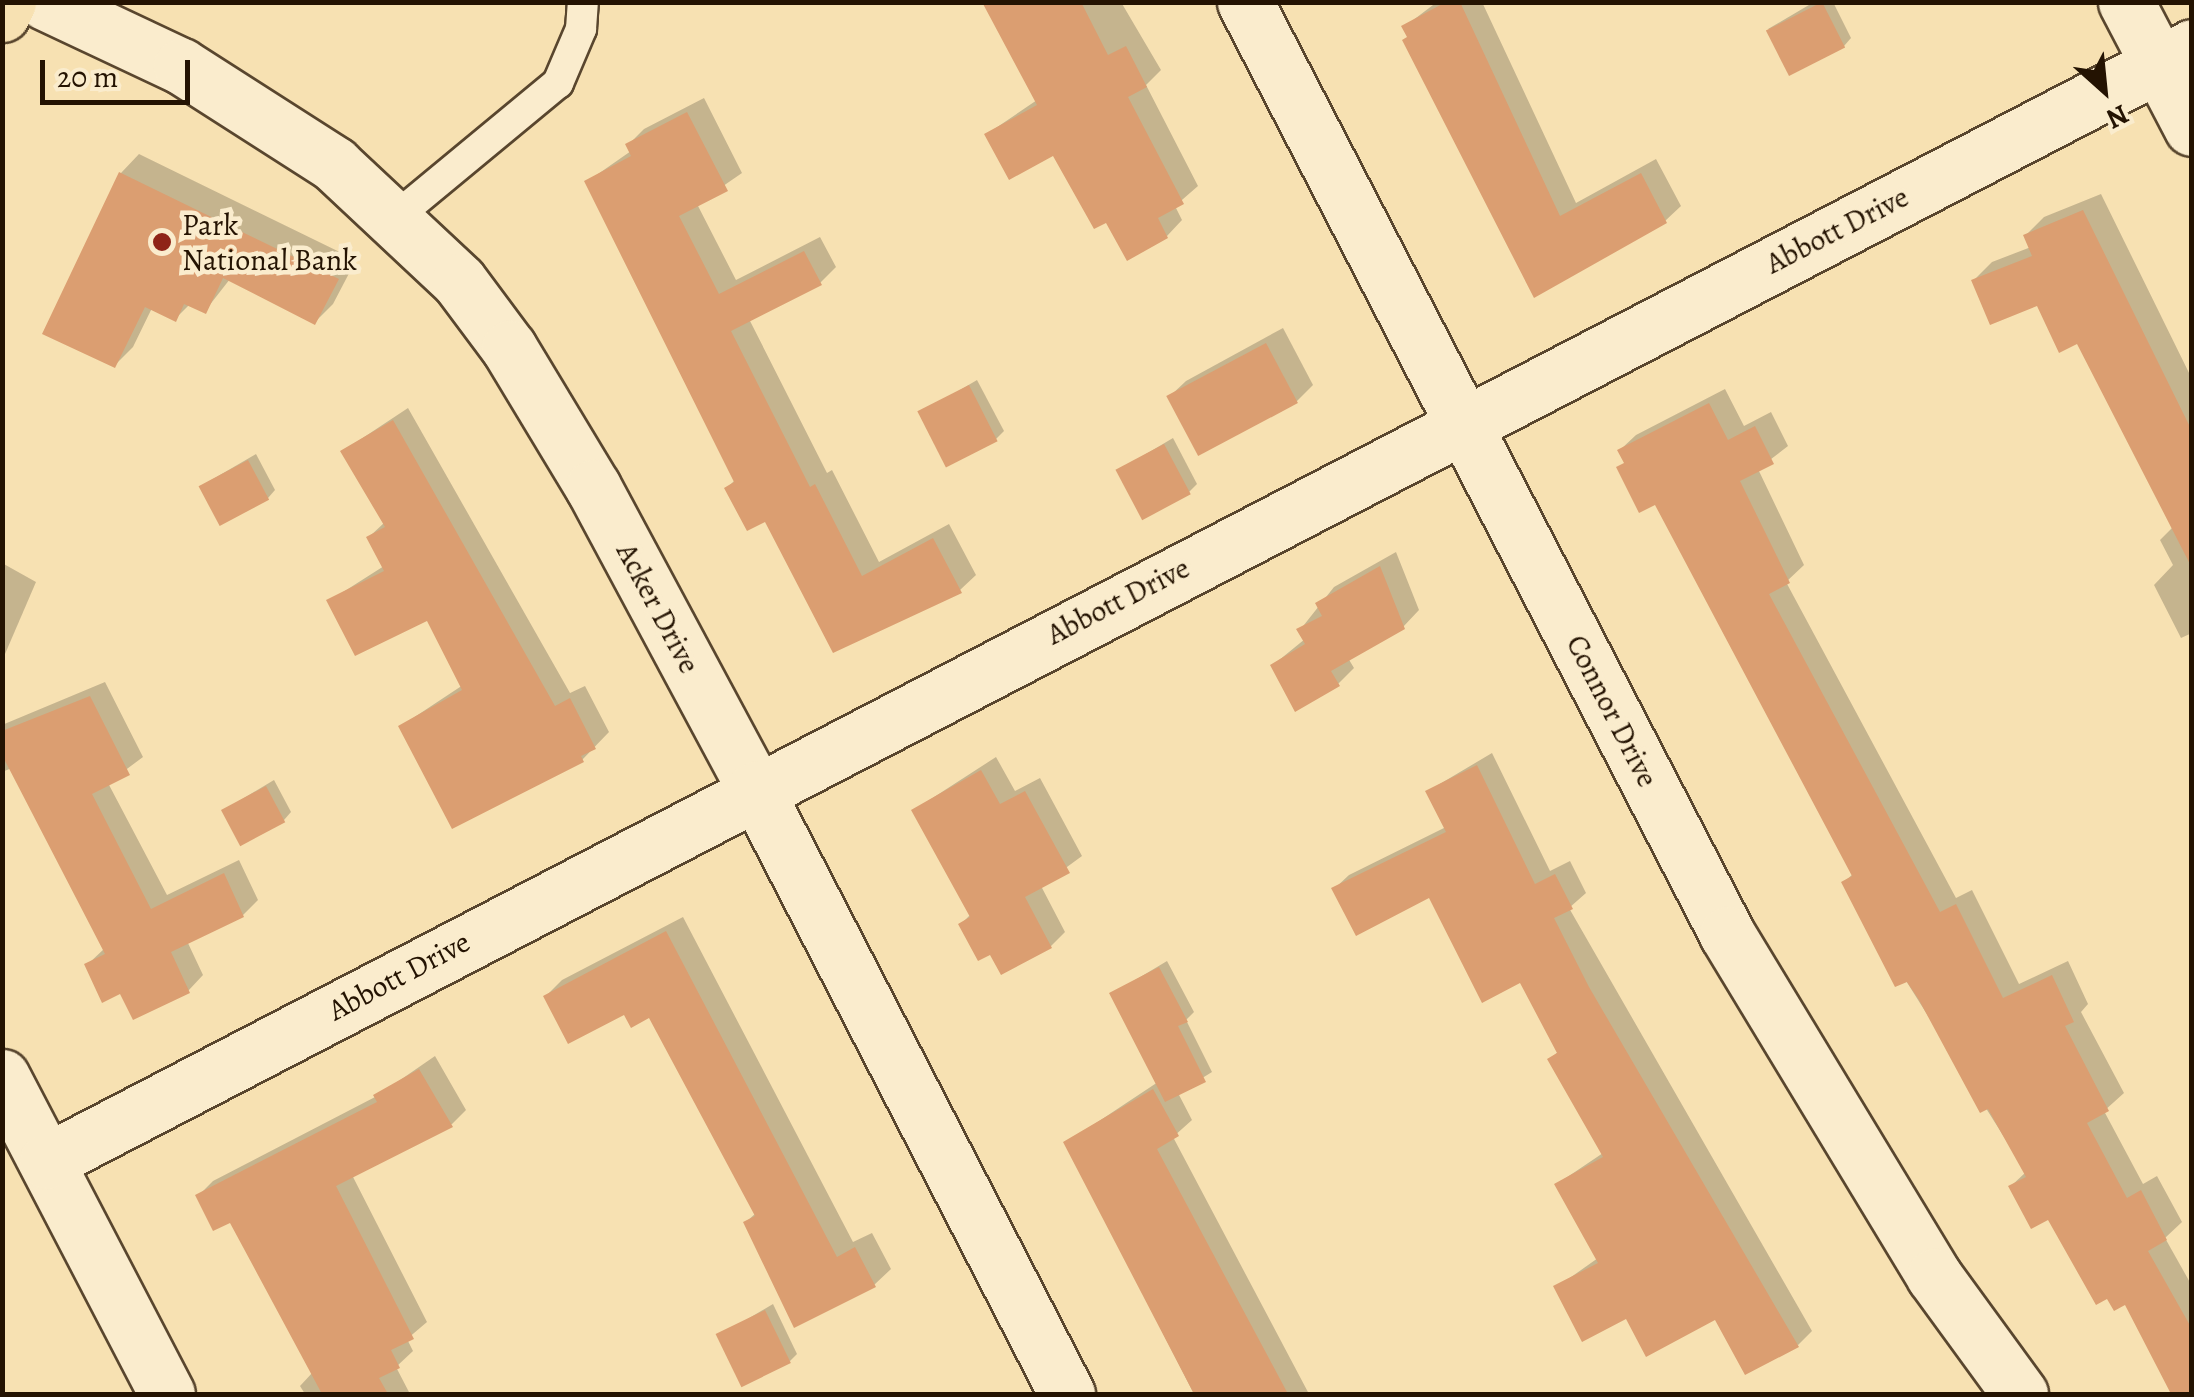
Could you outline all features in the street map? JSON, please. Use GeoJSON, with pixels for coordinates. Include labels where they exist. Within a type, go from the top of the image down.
{"type":"FeatureCollection","features":[{"type":"Feature","properties":{"kind":"main road"},"geometry":{"type":"LineString","coordinates":[[2,14],[8,2]]}},
{"type":"Feature","properties":{"kind":"street","name":"Acker Drive"},"geometry":{"type":"LineString","coordinates":[[45,2],[181,66],[275,121],[397,216],[459,281],[545,403],[755,789],[1067,1394]]}},
{"type":"Feature","properties":{"kind":"street","name":"Connor Drive"},"geometry":{"type":"LineString","coordinates":[[1246,2],[1727,934],[1934,1276],[2020,1394]]}},
{"type":"Feature","properties":{"kind":"street"},"geometry":{"type":"LineString","coordinates":[[2126,2],[2175,56],[2192,128]]}},
{"type":"Feature","properties":{"kind":"street","name":"Abbott Drive"},"geometry":{"type":"LineString","coordinates":[[46,1161],[755,789],[2175,56]]}},
{"type":"Feature","properties":{"kind":"street"},"geometry":{"type":"LineString","coordinates":[[2,1076],[167,1394]]}},
{"type":"Feature","properties":{"kind":"lane"},"geometry":{"type":"LineString","coordinates":[[397,216],[558,83],[580,29],[584,2]]}},
{"type":"Feature","properties":{"kind":"building"},"geometry":{"type":"Polygon","coordinates":[[[982,2],[1081,2],[1108,55],[1126,46],[1147,87],[1128,97],[1184,204],[1158,218],[1168,238],[1127,261],[1106,223],[1094,229],[1053,156],[1009,180],[984,134],[1037,105],[982,2]]]}},
{"type":"Feature","properties":{"kind":"building"},"geometry":{"type":"Polygon","coordinates":[[[1446,2],[1460,2],[1560,216],[1641,173],[1667,223],[1534,298],[1402,40],[1407,37],[1401,26],[1446,2]]]}},
{"type":"Feature","properties":{"kind":"building"},"geometry":{"type":"Polygon","coordinates":[[[1822,2],[1845,47],[1789,76],[1766,31],[1822,2]]]}},
{"type":"Feature","properties":{"kind":"building"},"geometry":{"type":"Polygon","coordinates":[[[687,112],[728,191],[679,216],[719,294],[804,251],[822,285],[731,331],[810,487],[815,484],[862,576],[933,538],[962,593],[833,653],[765,522],[747,531],[724,488],[734,482],[584,181],[631,156],[625,144],[687,112]]]}},
{"type":"Feature","properties":{"kind":"building"},"geometry":{"type":"Polygon","coordinates":[[[119,172],[339,279],[315,325],[223,278],[206,314],[184,304],[176,322],[145,307],[115,368],[42,334],[119,172]]]}},
{"type":"Feature","properties":{"kind":"building"},"geometry":{"type":"Polygon","coordinates":[[[2083,210],[2192,431],[2192,568],[2077,344],[2059,353],[2037,306],[1990,325],[1971,280],[2032,256],[2023,235],[2083,210]]]}},
{"type":"Feature","properties":{"kind":"building"},"geometry":{"type":"Polygon","coordinates":[[[1266,343],[1298,403],[1198,456],[1166,396],[1266,343]]]}},
{"type":"Feature","properties":{"kind":"building"},"geometry":{"type":"Polygon","coordinates":[[[969,385],[998,441],[946,467],[917,411],[969,385]]]}},
{"type":"Feature","properties":{"kind":"building"},"geometry":{"type":"Polygon","coordinates":[[[1709,403],[1728,440],[1755,426],[1774,464],[1740,481],[1790,583],[1769,594],[1940,912],[1956,904],[2003,998],[2052,975],[2074,1022],[2065,1026],[2109,1111],[2087,1123],[2127,1198],[2141,1190],[2167,1240],[2148,1251],[2192,1329],[2192,1394],[2171,1394],[2125,1305],[2114,1311],[2107,1299],[2096,1305],[2048,1220],[2031,1229],[2008,1186],[2026,1177],[1988,1109],[1980,1113],[1907,982],[1895,987],[1841,882],[1852,876],[1655,505],[1639,513],[1616,467],[1624,463],[1617,450],[1709,403]]]}},
{"type":"Feature","properties":{"kind":"building"},"geometry":{"type":"Polygon","coordinates":[[[393,420],[555,706],[570,698],[596,749],[581,756],[584,762],[452,829],[398,726],[462,690],[427,621],[355,656],[326,600],[384,571],[366,537],[385,527],[340,451],[393,420]]]}},
{"type":"Feature","properties":{"kind":"building"},"geometry":{"type":"Polygon","coordinates":[[[1164,444],[1191,494],[1142,520],[1115,470],[1164,444]]]}},
{"type":"Feature","properties":{"kind":"building"},"geometry":{"type":"Polygon","coordinates":[[[248,460],[269,500],[220,526],[199,486],[248,460]]]}},
{"type":"Feature","properties":{"kind":"building"},"geometry":{"type":"Polygon","coordinates":[[[1380,566],[1405,629],[1331,671],[1340,686],[1295,712],[1270,665],[1305,644],[1296,629],[1322,616],[1315,603],[1380,566]]]}},
{"type":"Feature","properties":{"kind":"building"},"geometry":{"type":"Polygon","coordinates":[[[90,696],[130,775],[92,794],[151,909],[224,873],[244,917],[171,952],[190,993],[133,1020],[120,994],[102,1003],[84,964],[105,954],[2,755],[2,731],[90,696]]]}},
{"type":"Feature","properties":{"kind":"building"},"geometry":{"type":"Polygon","coordinates":[[[1477,765],[1535,884],[1555,874],[1573,909],[1554,918],[1589,987],[1799,1347],[1745,1375],[1715,1320],[1646,1357],[1626,1319],[1582,1342],[1553,1286],[1598,1263],[1554,1184],[1603,1157],[1547,1059],[1557,1053],[1520,983],[1482,1003],[1429,898],[1356,936],[1331,888],[1446,832],[1425,791],[1477,765]]]}},
{"type":"Feature","properties":{"kind":"building"},"geometry":{"type":"Polygon","coordinates":[[[981,770],[1000,804],[1025,791],[1070,873],[1025,897],[1052,948],[1001,975],[990,955],[978,961],[958,924],[970,917],[911,810],[981,770]]]}},
{"type":"Feature","properties":{"kind":"building"},"geometry":{"type":"Polygon","coordinates":[[[266,786],[285,822],[240,846],[221,810],[266,786]]]}},
{"type":"Feature","properties":{"kind":"building"},"geometry":{"type":"Polygon","coordinates":[[[666,931],[837,1257],[855,1247],[876,1287],[794,1328],[743,1222],[755,1216],[649,1018],[631,1028],[624,1015],[568,1044],[543,996],[666,931]]]}},
{"type":"Feature","properties":{"kind":"building"},"geometry":{"type":"Polygon","coordinates":[[[1159,967],[1188,1022],[1178,1026],[1206,1082],[1165,1102],[1109,993],[1159,967]]]}},
{"type":"Feature","properties":{"kind":"building"},"geometry":{"type":"Polygon","coordinates":[[[419,1069],[453,1127],[336,1186],[414,1339],[391,1350],[400,1368],[379,1378],[388,1394],[322,1394],[230,1223],[213,1231],[195,1195],[377,1102],[373,1095],[419,1069]]]}},
{"type":"Feature","properties":{"kind":"building"},"geometry":{"type":"Polygon","coordinates":[[[1153,1089],[1179,1136],[1157,1149],[1288,1394],[1194,1394],[1063,1142],[1153,1089]]]}},
{"type":"Feature","properties":{"kind":"building"},"geometry":{"type":"Polygon","coordinates":[[[765,1310],[791,1363],[741,1387],[716,1334],[765,1310]]]}},
{"type":"Feature","properties":{"kind":"place","name":"Park National Bank"},"geometry":{"type":"Point","coordinates":[162,242]}}]}
